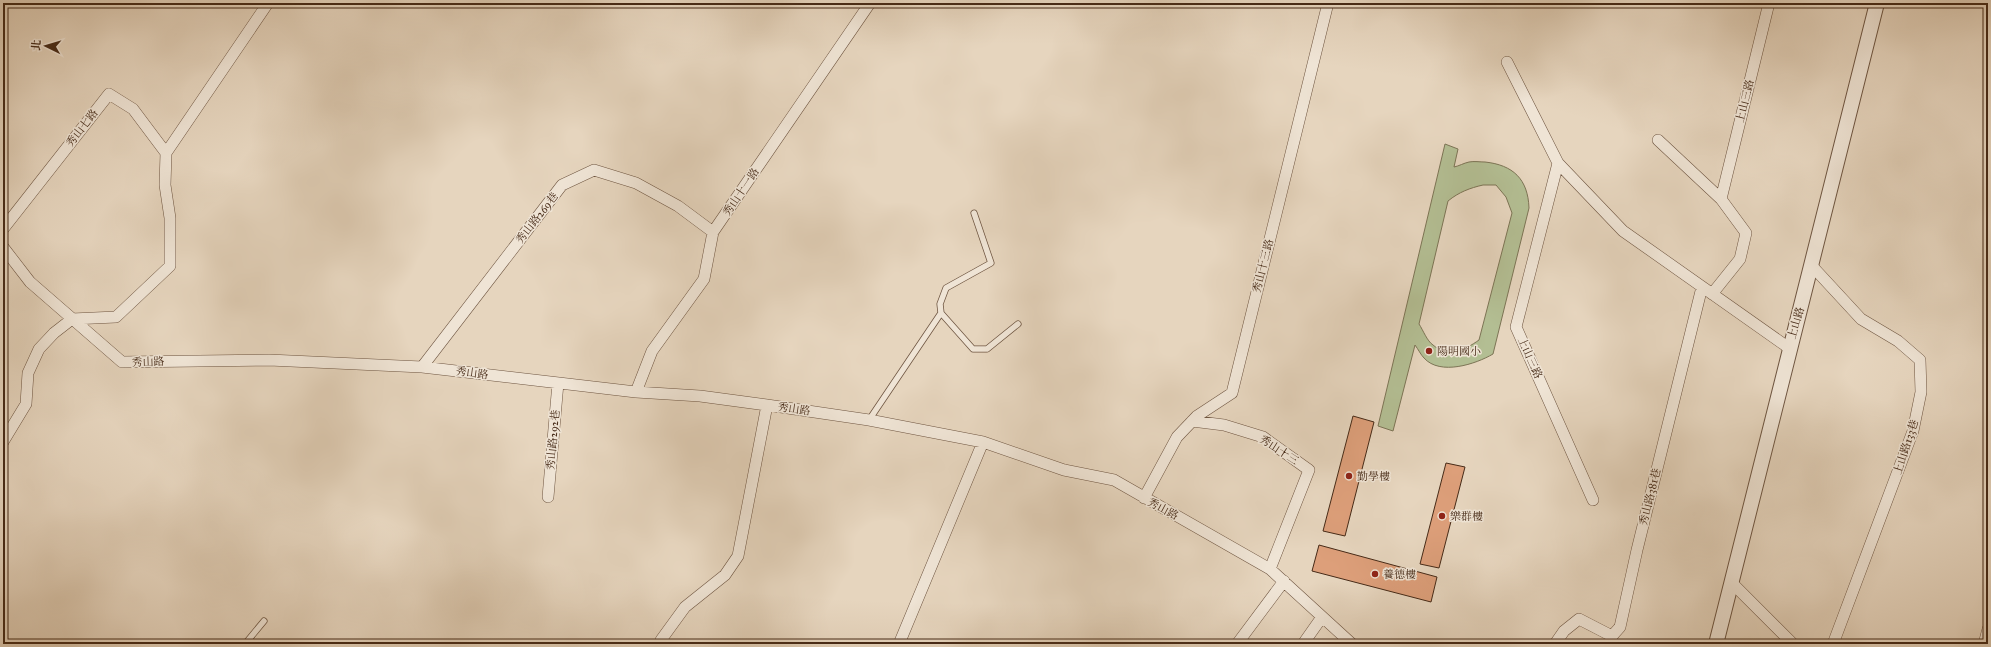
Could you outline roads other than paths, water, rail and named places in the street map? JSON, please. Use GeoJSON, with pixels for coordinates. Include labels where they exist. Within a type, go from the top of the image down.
{"type":"FeatureCollection","features":[{"type":"Feature","properties":{"kind":"street"},"geometry":{"type":"LineString","coordinates":[[3,442],[26,404],[28,373],[39,349],[54,333],[72,319],[116,317],[170,266],[170,218],[165,185],[166,153],[268,3]]}},
{"type":"Feature","properties":{"kind":"street","name":"秀山十一路"},"geometry":{"type":"LineString","coordinates":[[636,392],[652,351],[704,278],[713,232],[870,3]]}},
{"type":"Feature","properties":{"kind":"street","name":"秀山十三路"},"geometry":{"type":"LineString","coordinates":[[1144,498],[1177,437],[1192,421],[1232,393],[1328,3]]}},
{"type":"Feature","properties":{"kind":"street","name":"上山三路"},"geometry":{"type":"LineString","coordinates":[[1721,199],[1770,3]]}},
{"type":"Feature","properties":{"kind":"street","name":"上山路"},"geometry":{"type":"LineString","coordinates":[[1716,644],[1789,348],[1812,266],[1877,3]]}},
{"type":"Feature","properties":{"kind":"street"},"geometry":{"type":"LineString","coordinates":[[1507,62],[1558,163],[1623,231],[1789,348]]}},
{"type":"Feature","properties":{"kind":"street","name":"秀山七路"},"geometry":{"type":"LineString","coordinates":[[3,229],[109,94],[133,109],[166,153]]}},
{"type":"Feature","properties":{"kind":"street"},"geometry":{"type":"LineString","coordinates":[[1658,140],[1721,199],[1746,233],[1740,259],[1712,294]]}},
{"type":"Feature","properties":{"kind":"street","name":"上山三路"},"geometry":{"type":"LineString","coordinates":[[1558,163],[1516,327],[1593,500]]}},
{"type":"Feature","properties":{"kind":"street","name":"秀山路269巷"},"geometry":{"type":"LineString","coordinates":[[422,367],[562,185],[594,170],[636,183],[678,206],[713,232]]}},
{"type":"Feature","properties":{"kind":"street","name":"秀山路"},"geometry":{"type":"LineString","coordinates":[[3,247],[30,282],[122,362],[269,360],[422,367],[636,392],[700,396],[870,420],[983,442],[1064,470],[1114,480],[1270,569],[1352,644]]}},
{"type":"Feature","properties":{"kind":"street","name":"上山路133巷"},"geometry":{"type":"LineString","coordinates":[[1812,266],[1861,319],[1898,341],[1920,360],[1921,392],[1913,431],[1833,644]]}},
{"type":"Feature","properties":{"kind":"street","name":"秀山路381巷"},"geometry":{"type":"LineString","coordinates":[[1554,644],[1564,632],[1579,619],[1612,636],[1620,627],[1637,550],[1702,287]]}},
{"type":"Feature","properties":{"kind":"street","name":"秀山路292巷"},"geometry":{"type":"LineString","coordinates":[[548,497],[558,383]]}},
{"type":"Feature","properties":{"kind":"street"},"geometry":{"type":"LineString","coordinates":[[661,640],[685,607],[725,576],[738,556],[766,405]]}},
{"type":"Feature","properties":{"kind":"street","name":"秀山十三"},"geometry":{"type":"LineString","coordinates":[[1192,421],[1224,426],[1263,437],[1309,470],[1270,569]]}},
{"type":"Feature","properties":{"kind":"street"},"geometry":{"type":"LineString","coordinates":[[899,644],[983,442]]}},
{"type":"Feature","properties":{"kind":"street"},"geometry":{"type":"LineString","coordinates":[[1237,644],[1284,581]]}},
{"type":"Feature","properties":{"kind":"street"},"geometry":{"type":"LineString","coordinates":[[1731,582],[1793,644]]}},
{"type":"Feature","properties":{"kind":"street"},"geometry":{"type":"LineString","coordinates":[[1303,644],[1322,617]]}},
{"type":"Feature","properties":{"kind":"street"},"geometry":{"type":"LineString","coordinates":[[1984,644],[1988,629]]}},
{"type":"Feature","properties":{"kind":"lane"},"geometry":{"type":"LineString","coordinates":[[974,213],[992,263],[946,288],[940,304],[942,313],[973,349],[987,349],[1018,324]]}},
{"type":"Feature","properties":{"kind":"lane"},"geometry":{"type":"LineString","coordinates":[[870,420],[942,313]]}},
{"type":"Feature","properties":{"kind":"lane"},"geometry":{"type":"LineString","coordinates":[[245,644],[264,621]]}},
{"type":"Feature","properties":{"kind":"place","name":"陽明國小"},"geometry":{"type":"Point","coordinates":[1429,351]}},
{"type":"Feature","properties":{"kind":"place","name":"勤學樓"},"geometry":{"type":"Point","coordinates":[1349,476]}},
{"type":"Feature","properties":{"kind":"place","name":"樂群樓"},"geometry":{"type":"Point","coordinates":[1442,516]}},
{"type":"Feature","properties":{"kind":"place","name":"養德樓"},"geometry":{"type":"Point","coordinates":[1375,574]}}]}
